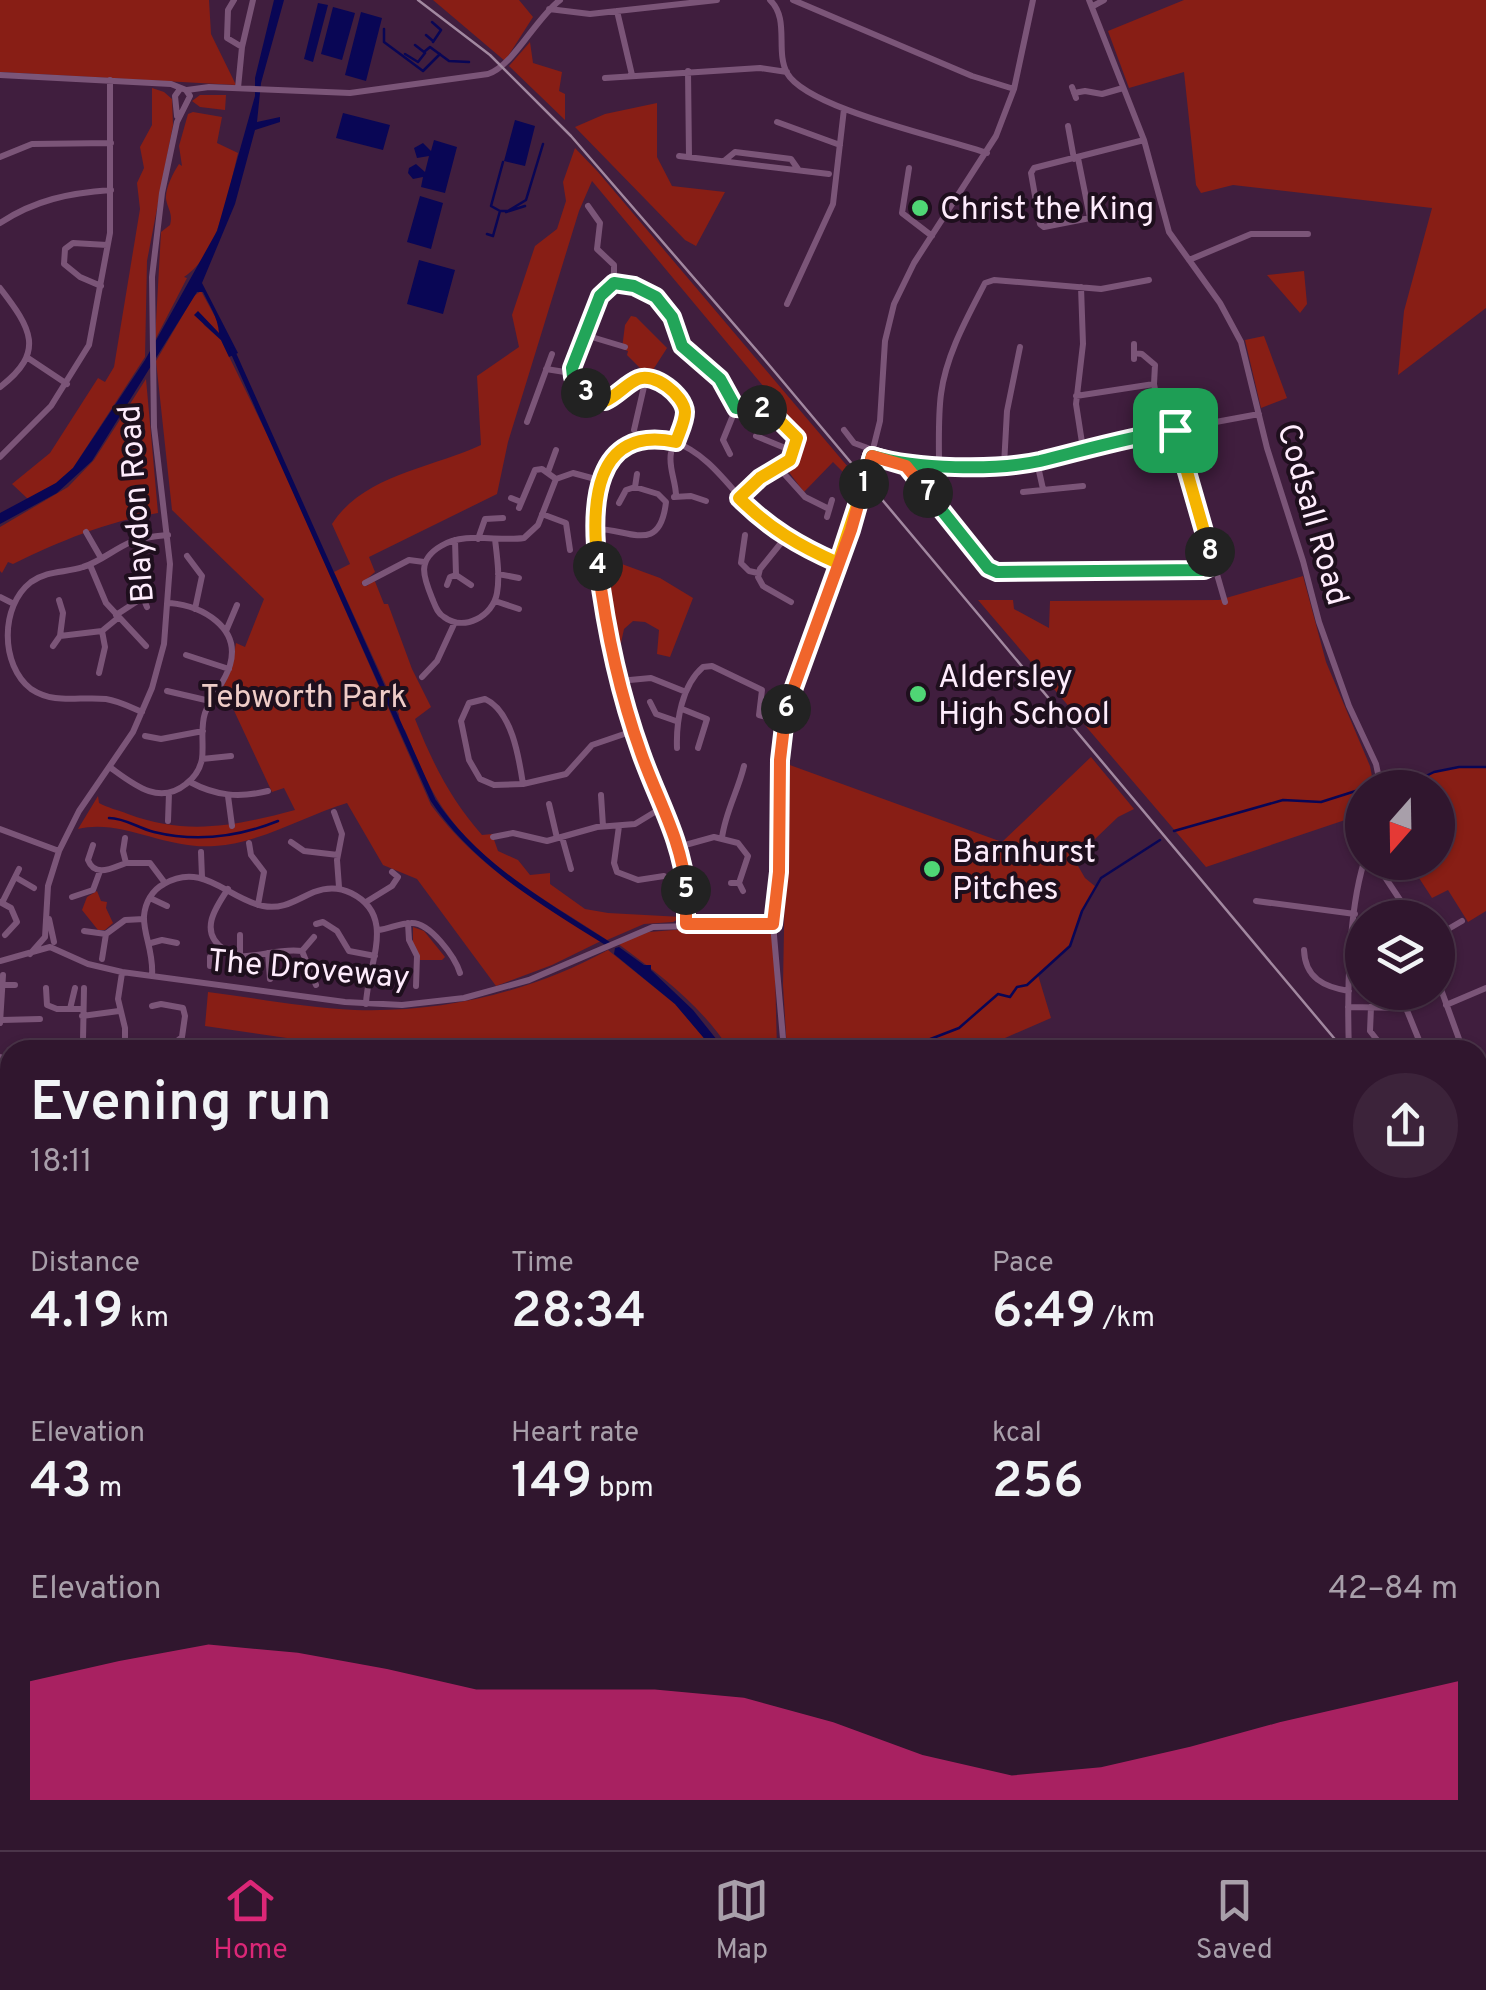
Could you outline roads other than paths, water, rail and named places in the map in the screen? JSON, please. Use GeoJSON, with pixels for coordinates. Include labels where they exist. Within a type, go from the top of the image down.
{"type":"FeatureCollection","features":[{"type":"Feature","properties":{"kind":"street"},"geometry":{"type":"LineString","coordinates":[[234,0],[228,10],[227,38],[242,46]]}},
{"type":"Feature","properties":{"kind":"street"},"geometry":{"type":"LineString","coordinates":[[238,88],[242,46],[254,0]]}},
{"type":"Feature","properties":{"kind":"street"},"geometry":{"type":"LineString","coordinates":[[0,75],[158,83],[182,96],[209,87],[350,94],[392,90],[488,74],[505,63],[548,9],[560,0]]}},
{"type":"Feature","properties":{"kind":"street"},"geometry":{"type":"LineString","coordinates":[[569,0],[573,12]]}},
{"type":"Feature","properties":{"kind":"street"},"geometry":{"type":"LineString","coordinates":[[548,9],[617,11],[717,0]]}},
{"type":"Feature","properties":{"kind":"street"},"geometry":{"type":"LineString","coordinates":[[793,0],[972,76],[1014,89]]}},
{"type":"Feature","properties":{"kind":"street"},"geometry":{"type":"LineString","coordinates":[[783,1040],[773,924],[779,872],[783,722],[861,496],[880,422],[889,320],[906,277],[987,153],[1005,116],[1033,0]]}},
{"type":"Feature","properties":{"kind":"street"},"geometry":{"type":"LineString","coordinates":[[1091,3],[1104,0]]}},
{"type":"Feature","properties":{"kind":"street"},"geometry":{"type":"LineString","coordinates":[[774,1],[780,15],[786,72],[798,85],[844,109],[987,153]]}},
{"type":"Feature","properties":{"kind":"street","name":"Codsall Road"},"geometry":{"type":"LineString","coordinates":[[1091,3],[1144,140],[1164,219],[1236,332],[1318,622],[1348,706],[1377,770]]}},
{"type":"Feature","properties":{"kind":"street"},"geometry":{"type":"LineString","coordinates":[[617,11],[632,76]]}},
{"type":"Feature","properties":{"kind":"street"},"geometry":{"type":"LineString","coordinates":[[605,78],[760,68],[786,72]]}},
{"type":"Feature","properties":{"kind":"street"},"geometry":{"type":"LineString","coordinates":[[688,72],[689,156]]}},
{"type":"Feature","properties":{"kind":"street"},"geometry":{"type":"LineString","coordinates":[[0,457],[46,413],[89,345],[108,245],[110,80]]}},
{"type":"Feature","properties":{"kind":"street"},"geometry":{"type":"LineString","coordinates":[[1074,93],[1085,90],[1102,94],[1122,88]]}},
{"type":"Feature","properties":{"kind":"street","name":"Blaydon Road"},"geometry":{"type":"LineString","coordinates":[[48,942],[48,886],[59,850],[142,712],[161,657],[170,603],[168,535],[158,465],[150,333],[156,230],[182,96]]}},
{"type":"Feature","properties":{"kind":"street"},"geometry":{"type":"LineString","coordinates":[[788,304],[789,294],[833,204],[844,109]]}},
{"type":"Feature","properties":{"kind":"street"},"geometry":{"type":"LineString","coordinates":[[777,122],[840,145]]}},
{"type":"Feature","properties":{"kind":"street"},"geometry":{"type":"LineString","coordinates":[[1068,126],[1076,158],[1090,218],[1044,226],[1040,224],[1031,172],[1038,167],[1076,158],[1144,140]]}},
{"type":"Feature","properties":{"kind":"street"},"geometry":{"type":"LineString","coordinates":[[0,157],[32,144],[110,144]]}},
{"type":"Feature","properties":{"kind":"street"},"geometry":{"type":"LineString","coordinates":[[679,156],[829,174]]}},
{"type":"Feature","properties":{"kind":"street"},"geometry":{"type":"LineString","coordinates":[[908,168],[902,212],[932,236]]}},
{"type":"Feature","properties":{"kind":"street"},"geometry":{"type":"LineString","coordinates":[[0,223],[46,199],[110,190]]}},
{"type":"Feature","properties":{"kind":"street"},"geometry":{"type":"LineString","coordinates":[[571,374],[600,296],[614,283],[614,264],[597,249],[600,223],[588,206]]}},
{"type":"Feature","properties":{"kind":"street"},"geometry":{"type":"LineString","coordinates":[[1189,260],[1251,234],[1308,234]]}},
{"type":"Feature","properties":{"kind":"street"},"geometry":{"type":"LineString","coordinates":[[100,286],[68,269],[64,250],[73,243],[108,245]]}},
{"type":"Feature","properties":{"kind":"street"},"geometry":{"type":"LineString","coordinates":[[938,465],[945,377],[959,335],[985,284],[994,280],[1100,289],[1148,280]]}},
{"type":"Feature","properties":{"kind":"street"},"geometry":{"type":"LineString","coordinates":[[614,283],[634,286],[656,297],[672,317],[682,346],[720,379],[736,408],[723,446],[730,454]]}},
{"type":"Feature","properties":{"kind":"street"},"geometry":{"type":"LineString","coordinates":[[1081,287],[1083,344],[1076,396],[1083,449]]}},
{"type":"Feature","properties":{"kind":"street"},"geometry":{"type":"LineString","coordinates":[[0,288],[30,336],[28,358],[0,387]]}},
{"type":"Feature","properties":{"kind":"street"},"geometry":{"type":"LineString","coordinates":[[584,335],[625,347]]}},
{"type":"Feature","properties":{"kind":"street"},"geometry":{"type":"LineString","coordinates":[[1004,465],[1007,411],[1020,347]]}},
{"type":"Feature","properties":{"kind":"street"},"geometry":{"type":"LineString","coordinates":[[1134,352],[1155,366],[1154,384],[1163,432]]}},
{"type":"Feature","properties":{"kind":"street"},"geometry":{"type":"LineString","coordinates":[[527,422],[552,354]]}},
{"type":"Feature","properties":{"kind":"street"},"geometry":{"type":"LineString","coordinates":[[28,358],[67,384]]}},
{"type":"Feature","properties":{"kind":"street"},"geometry":{"type":"LineString","coordinates":[[546,369],[571,374],[589,397],[605,401],[635,380],[647,378],[663,384],[684,406],[676,442]]}},
{"type":"Feature","properties":{"kind":"street"},"geometry":{"type":"LineString","coordinates":[[634,430],[647,378]]}},
{"type":"Feature","properties":{"kind":"street"},"geometry":{"type":"LineString","coordinates":[[1076,396],[1154,384]]}},
{"type":"Feature","properties":{"kind":"street"},"geometry":{"type":"LineString","coordinates":[[642,402],[655,406]]}},
{"type":"Feature","properties":{"kind":"street"},"geometry":{"type":"LineString","coordinates":[[736,408],[773,414],[797,438],[790,460],[760,478],[739,498]]}},
{"type":"Feature","properties":{"kind":"street"},"geometry":{"type":"LineString","coordinates":[[844,430],[857,446],[906,466],[1004,465],[1037,462],[1259,414]]}},
{"type":"Feature","properties":{"kind":"street"},"geometry":{"type":"LineString","coordinates":[[1175,430],[1225,602]]}},
{"type":"Feature","properties":{"kind":"street"},"geometry":{"type":"LineString","coordinates":[[756,436],[795,452]]}},
{"type":"Feature","properties":{"kind":"street"},"geometry":{"type":"LineString","coordinates":[[686,924],[678,847],[633,731],[610,650],[594,529],[599,480],[610,460],[637,442],[676,442],[698,454],[768,526],[838,563]]}},
{"type":"Feature","properties":{"kind":"street"},"geometry":{"type":"LineString","coordinates":[[548,472],[556,450]]}},
{"type":"Feature","properties":{"kind":"street"},"geometry":{"type":"LineString","coordinates":[[672,453],[670,468],[676,496]]}},
{"type":"Feature","properties":{"kind":"street"},"geometry":{"type":"LineString","coordinates":[[1037,462],[1043,489]]}},
{"type":"Feature","properties":{"kind":"street"},"geometry":{"type":"LineString","coordinates":[[906,466],[988,568],[997,572],[1188,571],[1212,566]]}},
{"type":"Feature","properties":{"kind":"street"},"geometry":{"type":"LineString","coordinates":[[778,467],[805,497],[828,513],[832,500]]}},
{"type":"Feature","properties":{"kind":"street"},"geometry":{"type":"LineString","coordinates":[[511,498],[520,505],[535,470],[548,472],[556,479]]}},
{"type":"Feature","properties":{"kind":"street"},"geometry":{"type":"LineString","coordinates":[[556,479],[573,474],[599,480]]}},
{"type":"Feature","properties":{"kind":"street"},"geometry":{"type":"LineString","coordinates":[[635,487],[637,474]]}},
{"type":"Feature","properties":{"kind":"street"},"geometry":{"type":"LineString","coordinates":[[495,540],[495,601],[480,618],[455,622],[446,619],[436,608],[422,576],[424,562],[435,549],[455,540],[528,536],[556,479]]}},
{"type":"Feature","properties":{"kind":"street"},"geometry":{"type":"LineString","coordinates":[[1023,492],[1082,486]]}},
{"type":"Feature","properties":{"kind":"street"},"geometry":{"type":"LineString","coordinates":[[619,503],[626,490],[635,487],[659,491],[666,502]]}},
{"type":"Feature","properties":{"kind":"street"},"geometry":{"type":"LineString","coordinates":[[594,529],[636,537],[649,534],[660,524],[666,502],[676,496],[706,501]]}},
{"type":"Feature","properties":{"kind":"street"},"geometry":{"type":"LineString","coordinates":[[542,514],[566,523],[570,550]]}},
{"type":"Feature","properties":{"kind":"street"},"geometry":{"type":"LineString","coordinates":[[478,539],[485,520],[500,519]]}},
{"type":"Feature","properties":{"kind":"street"},"geometry":{"type":"LineString","coordinates":[[86,532],[101,558]]}},
{"type":"Feature","properties":{"kind":"street"},"geometry":{"type":"LineString","coordinates":[[142,712],[104,699],[64,700],[36,692],[13,668],[2,634],[25,587],[40,577],[90,565],[134,540],[168,535]]}},
{"type":"Feature","properties":{"kind":"street"},"geometry":{"type":"LineString","coordinates":[[745,535],[741,563],[758,573]]}},
{"type":"Feature","properties":{"kind":"street"},"geometry":{"type":"LineString","coordinates":[[786,538],[758,573],[758,580],[791,602]]}},
{"type":"Feature","properties":{"kind":"street"},"geometry":{"type":"LineString","coordinates":[[455,540],[456,576]]}},
{"type":"Feature","properties":{"kind":"street"},"geometry":{"type":"LineString","coordinates":[[187,556],[202,576],[201,595],[195,608]]}},
{"type":"Feature","properties":{"kind":"street"},"geometry":{"type":"LineString","coordinates":[[365,583],[409,560],[424,562]]}},
{"type":"Feature","properties":{"kind":"street"},"geometry":{"type":"LineString","coordinates":[[90,565],[106,603],[146,646]]}},
{"type":"Feature","properties":{"kind":"street"},"geometry":{"type":"LineString","coordinates":[[137,567],[146,607]]}},
{"type":"Feature","properties":{"kind":"street"},"geometry":{"type":"LineString","coordinates":[[498,574],[519,578]]}},
{"type":"Feature","properties":{"kind":"street"},"geometry":{"type":"LineString","coordinates":[[448,585],[450,577],[456,576],[471,584]]}},
{"type":"Feature","properties":{"kind":"street"},"geometry":{"type":"LineString","coordinates":[[0,597],[14,604]]}},
{"type":"Feature","properties":{"kind":"street"},"geometry":{"type":"LineString","coordinates":[[60,636],[102,632],[142,598]]}},
{"type":"Feature","properties":{"kind":"street"},"geometry":{"type":"LineString","coordinates":[[495,601],[519,609]]}},
{"type":"Feature","properties":{"kind":"street"},"geometry":{"type":"LineString","coordinates":[[110,768],[142,790],[169,793],[190,782],[202,759],[210,701],[229,669],[232,650],[226,631],[216,619],[195,608],[170,603]]}},
{"type":"Feature","properties":{"kind":"street"},"geometry":{"type":"LineString","coordinates":[[226,631],[237,604]]}},
{"type":"Feature","properties":{"kind":"street"},"geometry":{"type":"LineString","coordinates":[[52,646],[60,636],[63,617],[59,605]]}},
{"type":"Feature","properties":{"kind":"street"},"geometry":{"type":"LineString","coordinates":[[422,677],[438,661],[455,622]]}},
{"type":"Feature","properties":{"kind":"street"},"geometry":{"type":"LineString","coordinates":[[99,674],[105,647],[102,632]]}},
{"type":"Feature","properties":{"kind":"street"},"geometry":{"type":"LineString","coordinates":[[186,654],[229,669]]}},
{"type":"Feature","properties":{"kind":"street"},"geometry":{"type":"LineString","coordinates":[[678,748],[676,722],[698,670],[712,666],[762,690],[759,715],[770,718]]}},
{"type":"Feature","properties":{"kind":"street"},"geometry":{"type":"LineString","coordinates":[[619,681],[651,678],[686,692]]}},
{"type":"Feature","properties":{"kind":"street"},"geometry":{"type":"LineString","coordinates":[[168,691],[210,701]]}},
{"type":"Feature","properties":{"kind":"street"},"geometry":{"type":"LineString","coordinates":[[523,784],[520,763],[501,710],[485,699],[469,702],[461,721],[471,766],[480,779],[494,786],[523,784],[566,774],[592,745],[633,731]]}},
{"type":"Feature","properties":{"kind":"street"},"geometry":{"type":"LineString","coordinates":[[650,702],[656,714],[676,722]]}},
{"type":"Feature","properties":{"kind":"street"},"geometry":{"type":"LineString","coordinates":[[682,709],[707,719],[698,748]]}},
{"type":"Feature","properties":{"kind":"street"},"geometry":{"type":"LineString","coordinates":[[146,736],[161,739],[203,732]]}},
{"type":"Feature","properties":{"kind":"street"},"geometry":{"type":"LineString","coordinates":[[202,759],[231,756]]}},
{"type":"Feature","properties":{"kind":"street"},"geometry":{"type":"LineString","coordinates":[[722,838],[724,821],[738,790],[740,770]]}},
{"type":"Feature","properties":{"kind":"street"},"geometry":{"type":"LineString","coordinates":[[190,782],[210,793],[228,796],[268,791]]}},
{"type":"Feature","properties":{"kind":"street"},"geometry":{"type":"LineString","coordinates":[[601,792],[603,826]]}},
{"type":"Feature","properties":{"kind":"street"},"geometry":{"type":"LineString","coordinates":[[168,822],[169,793]]}},
{"type":"Feature","properties":{"kind":"street"},"geometry":{"type":"LineString","coordinates":[[228,796],[232,826]]}},
{"type":"Feature","properties":{"kind":"street"},"geometry":{"type":"LineString","coordinates":[[549,804],[571,869]]}},
{"type":"Feature","properties":{"kind":"street"},"geometry":{"type":"LineString","coordinates":[[494,836],[513,833],[539,840],[560,838],[603,826],[635,824],[663,807]]}},
{"type":"Feature","properties":{"kind":"street"},"geometry":{"type":"LineString","coordinates":[[334,812],[342,834],[339,888]]}},
{"type":"Feature","properties":{"kind":"street"},"geometry":{"type":"LineString","coordinates":[[619,826],[616,872],[638,880],[658,875]]}},
{"type":"Feature","properties":{"kind":"street"},"geometry":{"type":"LineString","coordinates":[[0,829],[59,850]]}},
{"type":"Feature","properties":{"kind":"street"},"geometry":{"type":"LineString","coordinates":[[126,838],[126,864]]}},
{"type":"Feature","properties":{"kind":"street"},"geometry":{"type":"LineString","coordinates":[[678,847],[704,839],[722,838],[738,843],[746,851],[747,861],[735,883],[743,892]]}},
{"type":"Feature","properties":{"kind":"street"},"geometry":{"type":"LineString","coordinates":[[291,842],[298,854],[338,855]]}},
{"type":"Feature","properties":{"kind":"street"},"geometry":{"type":"LineString","coordinates":[[249,843],[264,872],[258,905]]}},
{"type":"Feature","properties":{"kind":"street"},"geometry":{"type":"LineString","coordinates":[[93,844],[86,852],[90,865],[100,871],[155,861],[165,883]]}},
{"type":"Feature","properties":{"kind":"street"},"geometry":{"type":"LineString","coordinates":[[201,852],[202,877]]}},
{"type":"Feature","properties":{"kind":"street"},"geometry":{"type":"LineString","coordinates":[[4,934],[16,922],[11,908],[1,902],[19,868]]}},
{"type":"Feature","properties":{"kind":"street"},"geometry":{"type":"LineString","coordinates":[[79,899],[96,888],[100,871]]}},
{"type":"Feature","properties":{"kind":"street"},"geometry":{"type":"LineString","coordinates":[[366,902],[392,886],[398,877],[392,872]]}},
{"type":"Feature","properties":{"kind":"street"},"geometry":{"type":"LineString","coordinates":[[152,976],[151,943],[144,919],[150,898],[165,883],[187,876],[202,877],[258,905],[290,904],[316,892],[339,888],[366,902],[378,930],[366,1004]]}},
{"type":"Feature","properties":{"kind":"street"},"geometry":{"type":"LineString","coordinates":[[14,877],[34,888]]}},
{"type":"Feature","properties":{"kind":"street"},"geometry":{"type":"LineString","coordinates":[[228,889],[211,919],[211,933],[218,945],[240,956],[302,951],[314,937]]}},
{"type":"Feature","properties":{"kind":"street"},"geometry":{"type":"LineString","coordinates":[[150,898],[167,906]]}},
{"type":"Feature","properties":{"kind":"street"},"geometry":{"type":"LineString","coordinates":[[1256,901],[1345,913]]}},
{"type":"Feature","properties":{"kind":"street"},"geometry":{"type":"LineString","coordinates":[[84,931],[106,934],[125,920],[144,919]]}},
{"type":"Feature","properties":{"kind":"street"},"geometry":{"type":"LineString","coordinates":[[1455,925],[1462,921]]}},
{"type":"Feature","properties":{"kind":"street"},"geometry":{"type":"LineString","coordinates":[[316,924],[323,922],[337,931],[349,951],[375,956]]}},
{"type":"Feature","properties":{"kind":"street"},"geometry":{"type":"LineString","coordinates":[[408,923],[409,940],[417,956],[416,986]]}},
{"type":"Feature","properties":{"kind":"street"},"geometry":{"type":"LineString","coordinates":[[378,930],[416,923],[429,930],[461,973]]}},
{"type":"Feature","properties":{"kind":"street","name":"The Droveway"},"geometry":{"type":"LineString","coordinates":[[48,942],[88,964],[122,972],[366,1004],[433,1003],[530,980],[653,927],[773,924]]}},
{"type":"Feature","properties":{"kind":"street"},"geometry":{"type":"LineString","coordinates":[[102,959],[106,934]]}},
{"type":"Feature","properties":{"kind":"street"},"geometry":{"type":"LineString","coordinates":[[240,935],[240,956]]}},
{"type":"Feature","properties":{"kind":"street"},"geometry":{"type":"LineString","coordinates":[[0,962],[30,954],[48,942]]}},
{"type":"Feature","properties":{"kind":"street"},"geometry":{"type":"LineString","coordinates":[[151,943],[174,943]]}},
{"type":"Feature","properties":{"kind":"street"},"geometry":{"type":"LineString","coordinates":[[210,966],[210,957],[218,945]]}},
{"type":"Feature","properties":{"kind":"street"},"geometry":{"type":"LineString","coordinates":[[1304,950],[1304,964],[1315,978],[1345,990]]}},
{"type":"Feature","properties":{"kind":"street"},"geometry":{"type":"LineString","coordinates":[[302,951],[318,985],[307,982]]}},
{"type":"Feature","properties":{"kind":"street"},"geometry":{"type":"LineString","coordinates":[[268,953],[270,979]]}},
{"type":"Feature","properties":{"kind":"street"},"geometry":{"type":"LineString","coordinates":[[122,972],[119,1011],[125,1040]]}},
{"type":"Feature","properties":{"kind":"street"},"geometry":{"type":"LineString","coordinates":[[3,974],[1,1021],[30,1015],[40,1019]]}},
{"type":"Feature","properties":{"kind":"street"},"geometry":{"type":"LineString","coordinates":[[3,985],[15,985]]}},
{"type":"Feature","properties":{"kind":"street"},"geometry":{"type":"LineString","coordinates":[[46,988],[45,1003],[58,1009],[82,1013],[119,1011]]}},
{"type":"Feature","properties":{"kind":"street"},"geometry":{"type":"LineString","coordinates":[[1455,1001],[1486,988]]}},
{"type":"Feature","properties":{"kind":"street"},"geometry":{"type":"LineString","coordinates":[[70,1010],[81,989]]}},
{"type":"Feature","properties":{"kind":"street"},"geometry":{"type":"LineString","coordinates":[[81,989],[96,992]]}},
{"type":"Feature","properties":{"kind":"street"},"geometry":{"type":"LineString","coordinates":[[81,989],[82,1040]]}},
{"type":"Feature","properties":{"kind":"street"},"geometry":{"type":"LineString","coordinates":[[158,995],[155,1006],[197,1010]]}},
{"type":"Feature","properties":{"kind":"street"},"geometry":{"type":"LineString","coordinates":[[181,1040],[185,1010]]}},
{"type":"Feature","properties":{"kind":"street"},"geometry":{"type":"LineString","coordinates":[[1348,1010],[1349,1040]]}},
{"type":"Feature","properties":{"kind":"street"},"geometry":{"type":"LineString","coordinates":[[1371,1010],[1370,1031],[1377,1040]]}},
{"type":"Feature","properties":{"kind":"street"},"geometry":{"type":"LineString","coordinates":[[1407,1010],[1419,1040]]}},
{"type":"Feature","properties":{"kind":"street"},"geometry":{"type":"LineString","coordinates":[[1448,1010],[1459,1040]]}},
{"type":"Feature","properties":{"kind":"waterway"},"geometry":{"type":"LineString","coordinates":[[432,22],[441,30],[433,42]]}},
{"type":"Feature","properties":{"kind":"waterway"},"geometry":{"type":"LineString","coordinates":[[384,29],[384,42],[423,71],[440,54]]}},
{"type":"Feature","properties":{"kind":"waterway"},"geometry":{"type":"LineString","coordinates":[[426,35],[433,41]]}},
{"type":"Feature","properties":{"kind":"waterway"},"geometry":{"type":"LineString","coordinates":[[415,45],[424,52],[430,47],[449,61],[469,62]]}},
{"type":"Feature","properties":{"kind":"waterway"},"geometry":{"type":"LineString","coordinates":[[405,54],[418,62],[425,53]]}},
{"type":"Feature","properties":{"kind":"waterway"},"geometry":{"type":"LineString","coordinates":[[500,211],[508,211],[526,200],[543,144]]}},
{"type":"Feature","properties":{"kind":"waterway"},"geometry":{"type":"LineString","coordinates":[[487,234],[493,236],[500,211],[491,206],[503,162]]}},
{"type":"Feature","properties":{"kind":"waterway"},"geometry":{"type":"LineString","coordinates":[[506,212],[525,206]]}},
{"type":"Feature","properties":{"kind":"waterway"},"geometry":{"type":"LineString","coordinates":[[232,350],[433,800],[469,844],[513,882],[610,945]]}},
{"type":"Feature","properties":{"kind":"waterway"},"geometry":{"type":"LineString","coordinates":[[1444,770],[1486,767]]}},
{"type":"Feature","properties":{"kind":"waterway"},"geometry":{"type":"LineString","coordinates":[[1174,831],[1283,800],[1321,802],[1345,794]]}},
{"type":"Feature","properties":{"kind":"waterway"},"geometry":{"type":"LineString","coordinates":[[109,818],[154,832],[201,837],[248,831],[278,821]]}},
{"type":"Feature","properties":{"kind":"waterway"},"geometry":{"type":"LineString","coordinates":[[928,1040],[959,1028],[998,994],[1010,997],[1017,987],[1027,985],[1070,946],[1082,911],[1101,878],[1160,840]]}},
{"type":"Feature","properties":{"kind":"railway"},"geometry":{"type":"LineString","coordinates":[[418,0],[490,55],[571,136],[764,359],[1336,1040]]}},
{"type":"Feature","properties":{"kind":"place","name":"Christ the King"},"geometry":{"type":"Point","coordinates":[920,208]}},
{"type":"Feature","properties":{"kind":"place","name":"Aldersley High School"},"geometry":{"type":"Point","coordinates":[918,694]}},
{"type":"Feature","properties":{"kind":"place","name":"Barnhurst Pitches"},"geometry":{"type":"Point","coordinates":[932,869]}},
{"type":"Feature","properties":{"kind":"park label","name":"Tebworth Park"},"geometry":{"type":"Point","coordinates":[304,696]}}]}
